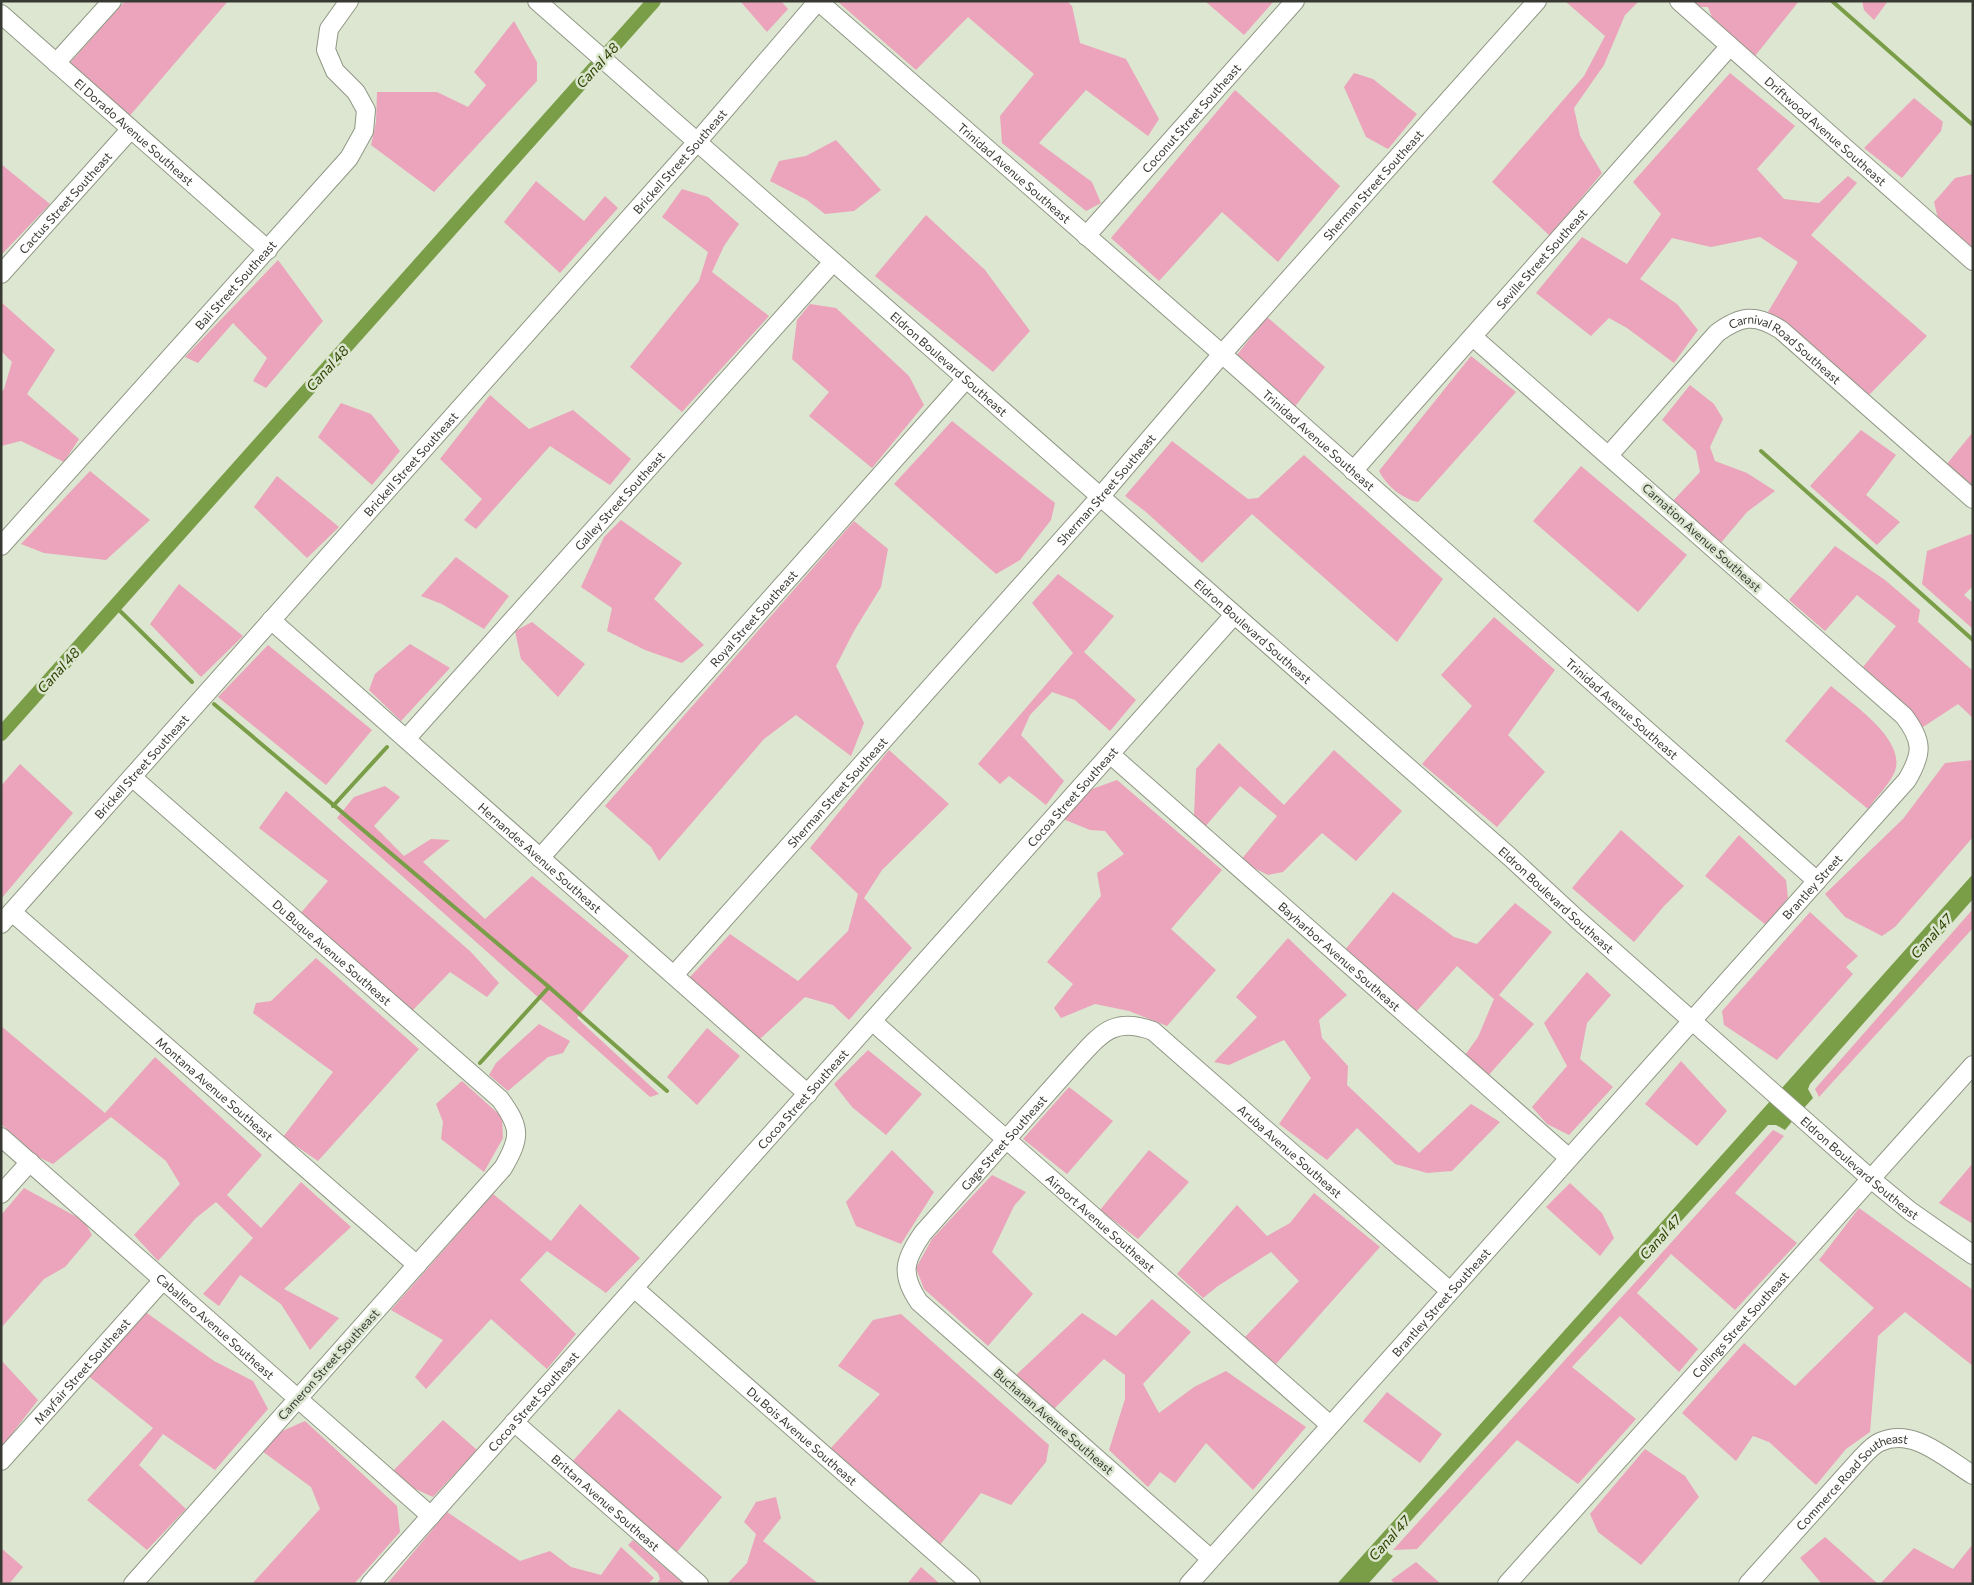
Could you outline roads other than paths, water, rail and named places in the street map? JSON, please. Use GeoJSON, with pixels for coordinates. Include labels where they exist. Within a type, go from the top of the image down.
{"type":"FeatureCollection","features":[{"type":"Feature","properties":{"kind":"street"},"geometry":{"type":"LineString","coordinates":[[56,63],[112,1]]}},
{"type":"Feature","properties":{"kind":"street","name":"Bali Street Southeast"},"geometry":{"type":"LineString","coordinates":[[1,546],[349,158],[364,131],[366,110],[356,92],[335,71],[326,50],[329,29],[349,1]]}},
{"type":"Feature","properties":{"kind":"street","name":"Eldron Boulevard Southeast"},"geometry":{"type":"LineString","coordinates":[[536,1],[1234,614],[1871,1179],[1910,1211],[1973,1255]]}},
{"type":"Feature","properties":{"kind":"street","name":"Brickell Street Southeast"},"geometry":{"type":"LineString","coordinates":[[7,918],[696,142],[818,1]]}},
{"type":"Feature","properties":{"kind":"street","name":"Trinidad Avenue Southeast"},"geometry":{"type":"LineString","coordinates":[[818,1],[1222,354],[1817,881]]}},
{"type":"Feature","properties":{"kind":"street","name":"Coconut Street Southeast"},"geometry":{"type":"LineString","coordinates":[[1086,236],[1295,1]]}},
{"type":"Feature","properties":{"kind":"street","name":"Sherman Street Southeast"},"geometry":{"type":"LineString","coordinates":[[674,975],[1100,497],[1222,354],[1537,1]]}},
{"type":"Feature","properties":{"kind":"street","name":"Driftwood Avenue Southeast"},"geometry":{"type":"LineString","coordinates":[[1679,1],[1973,261]]}},
{"type":"Feature","properties":{"kind":"street","name":"El Dorado Avenue Southeast"},"geometry":{"type":"LineString","coordinates":[[1,14],[268,250]]}},
{"type":"Feature","properties":{"kind":"street","name":"Seville Street Southeast"},"geometry":{"type":"LineString","coordinates":[[1353,471],[1730,46]]}},
{"type":"Feature","properties":{"kind":"street","name":"Cactus Street Southeast"},"geometry":{"type":"LineString","coordinates":[[1,274],[130,130]]}},
{"type":"Feature","properties":{"kind":"street","name":"Galley Street Southeast"},"geometry":{"type":"LineString","coordinates":[[406,739],[833,262]]}},
{"type":"Feature","properties":{"kind":"street","name":"Carnival Road Southeast"},"geometry":{"type":"LineString","coordinates":[[1609,454],[1717,334],[1734,321],[1766,320],[1781,330],[1973,499]]}},
{"type":"Feature","properties":{"kind":"street","name":"Carnation Avenue Southeast"},"geometry":{"type":"LineString","coordinates":[[1473,337],[1609,454],[1904,716],[1916,732],[1920,746]]}},
{"type":"Feature","properties":{"kind":"street","name":"Royal Street Southeast"},"geometry":{"type":"LineString","coordinates":[[540,858],[966,378]]}},
{"type":"Feature","properties":{"kind":"street","name":"Cocoa Street Southeast"},"geometry":{"type":"LineString","coordinates":[[370,1584],[1234,614]]}},
{"type":"Feature","properties":{"kind":"street","name":"Hernandes Avenue Southeast"},"geometry":{"type":"LineString","coordinates":[[271,620],[808,1094]]}},
{"type":"Feature","properties":{"kind":"street","name":"Brantley Street"},"geometry":{"type":"LineString","coordinates":[[1691,1019],[1907,780],[1916,764],[1920,746]]}},
{"type":"Feature","properties":{"kind":"street","name":"Bayharbor Avenue Southeast"},"geometry":{"type":"LineString","coordinates":[[1110,754],[1569,1158]]}},
{"type":"Feature","properties":{"kind":"street","name":"Du Buque Avenue Southeast"},"geometry":{"type":"LineString","coordinates":[[132,776],[500,1099],[515,1120],[516,1139]]}},
{"type":"Feature","properties":{"kind":"street","name":"Montana Avenue Southeast"},"geometry":{"type":"LineString","coordinates":[[7,918],[417,1265]]}},
{"type":"Feature","properties":{"kind":"street","name":"Brantley Street Southeast"},"geometry":{"type":"LineString","coordinates":[[1189,1584],[1691,1019]]}},
{"type":"Feature","properties":{"kind":"street","name":"Airport Avenue Southeast"},"geometry":{"type":"LineString","coordinates":[[872,1021],[1330,1425]]}},
{"type":"Feature","properties":{"kind":"street","name":"Gage Street Southeast"},"geometry":{"type":"LineString","coordinates":[[906,1276],[909,1252],[923,1233],[1093,1042],[1107,1031],[1123,1024]]}},
{"type":"Feature","properties":{"kind":"street","name":"Aruba Avenue Southeast"},"geometry":{"type":"LineString","coordinates":[[1123,1024],[1135,1024],[1153,1031],[1450,1292]]}},
{"type":"Feature","properties":{"kind":"street","name":"Collings Street Southeast"},"geometry":{"type":"LineString","coordinates":[[1507,1584],[1973,1065]]}},
{"type":"Feature","properties":{"kind":"street","name":"Caballero Avenue Southeast"},"geometry":{"type":"LineString","coordinates":[[1,1137],[431,1516]]}},
{"type":"Feature","properties":{"kind":"street","name":"Cameron Street Southeast"},"geometry":{"type":"LineString","coordinates":[[132,1584],[504,1168],[516,1139]]}},
{"type":"Feature","properties":{"kind":"street"},"geometry":{"type":"LineString","coordinates":[[1,1194],[30,1162]]}},
{"type":"Feature","properties":{"kind":"street","name":"Buchanan Avenue Southeast"},"geometry":{"type":"LineString","coordinates":[[906,1276],[919,1302],[1210,1559]]}},
{"type":"Feature","properties":{"kind":"street","name":"Mayfair Street Southeast"},"geometry":{"type":"LineString","coordinates":[[1,1461],[163,1280]]}},
{"type":"Feature","properties":{"kind":"street","name":"Du Bois Avenue Southeast"},"geometry":{"type":"LineString","coordinates":[[634,1288],[971,1584]]}},
{"type":"Feature","properties":{"kind":"street","name":"Brittan Avenue Southeast"},"geometry":{"type":"LineString","coordinates":[[514,1422],[699,1584]]}},
{"type":"Feature","properties":{"kind":"street","name":"Commerce Road Southeast"},"geometry":{"type":"LineString","coordinates":[[1748,1584],[1862,1456],[1878,1442],[1901,1436],[1918,1441],[1973,1475]]}},
{"type":"Feature","properties":{"kind":"water","name":"Canal 47"},"geometry":{"type":"Polygon","coordinates":[[[1973,874],[1973,899],[1810,1084],[1808,1089],[1813,1098],[1803,1109],[1781,1089],[1973,874]]]}},
{"type":"Feature","properties":{"kind":"water","name":"Canal 47"},"geometry":{"type":"Polygon","coordinates":[[[1772,1099],[1794,1119],[1785,1130],[1776,1125],[1768,1125],[1388,1546],[1388,1553],[1393,1556],[1368,1584],[1337,1584],[1772,1099]]]}},
{"type":"Feature","properties":{"kind":"waterway","name":"Canal 48"},"geometry":{"type":"LineString","coordinates":[[1,734],[654,1]]}},
{"type":"Feature","properties":{"kind":"waterway"},"geometry":{"type":"LineString","coordinates":[[1832,1],[1973,125]]}},
{"type":"Feature","properties":{"kind":"waterway"},"geometry":{"type":"LineString","coordinates":[[1761,451],[1973,640]]}},
{"type":"Feature","properties":{"kind":"waterway"},"geometry":{"type":"LineString","coordinates":[[115,606],[192,682]]}},
{"type":"Feature","properties":{"kind":"waterway"},"geometry":{"type":"LineString","coordinates":[[214,704],[549,987],[667,1091]]}},
{"type":"Feature","properties":{"kind":"waterway"},"geometry":{"type":"LineString","coordinates":[[333,806],[387,747]]}},
{"type":"Feature","properties":{"kind":"waterway"},"geometry":{"type":"LineString","coordinates":[[480,1063],[549,987]]}}]}
